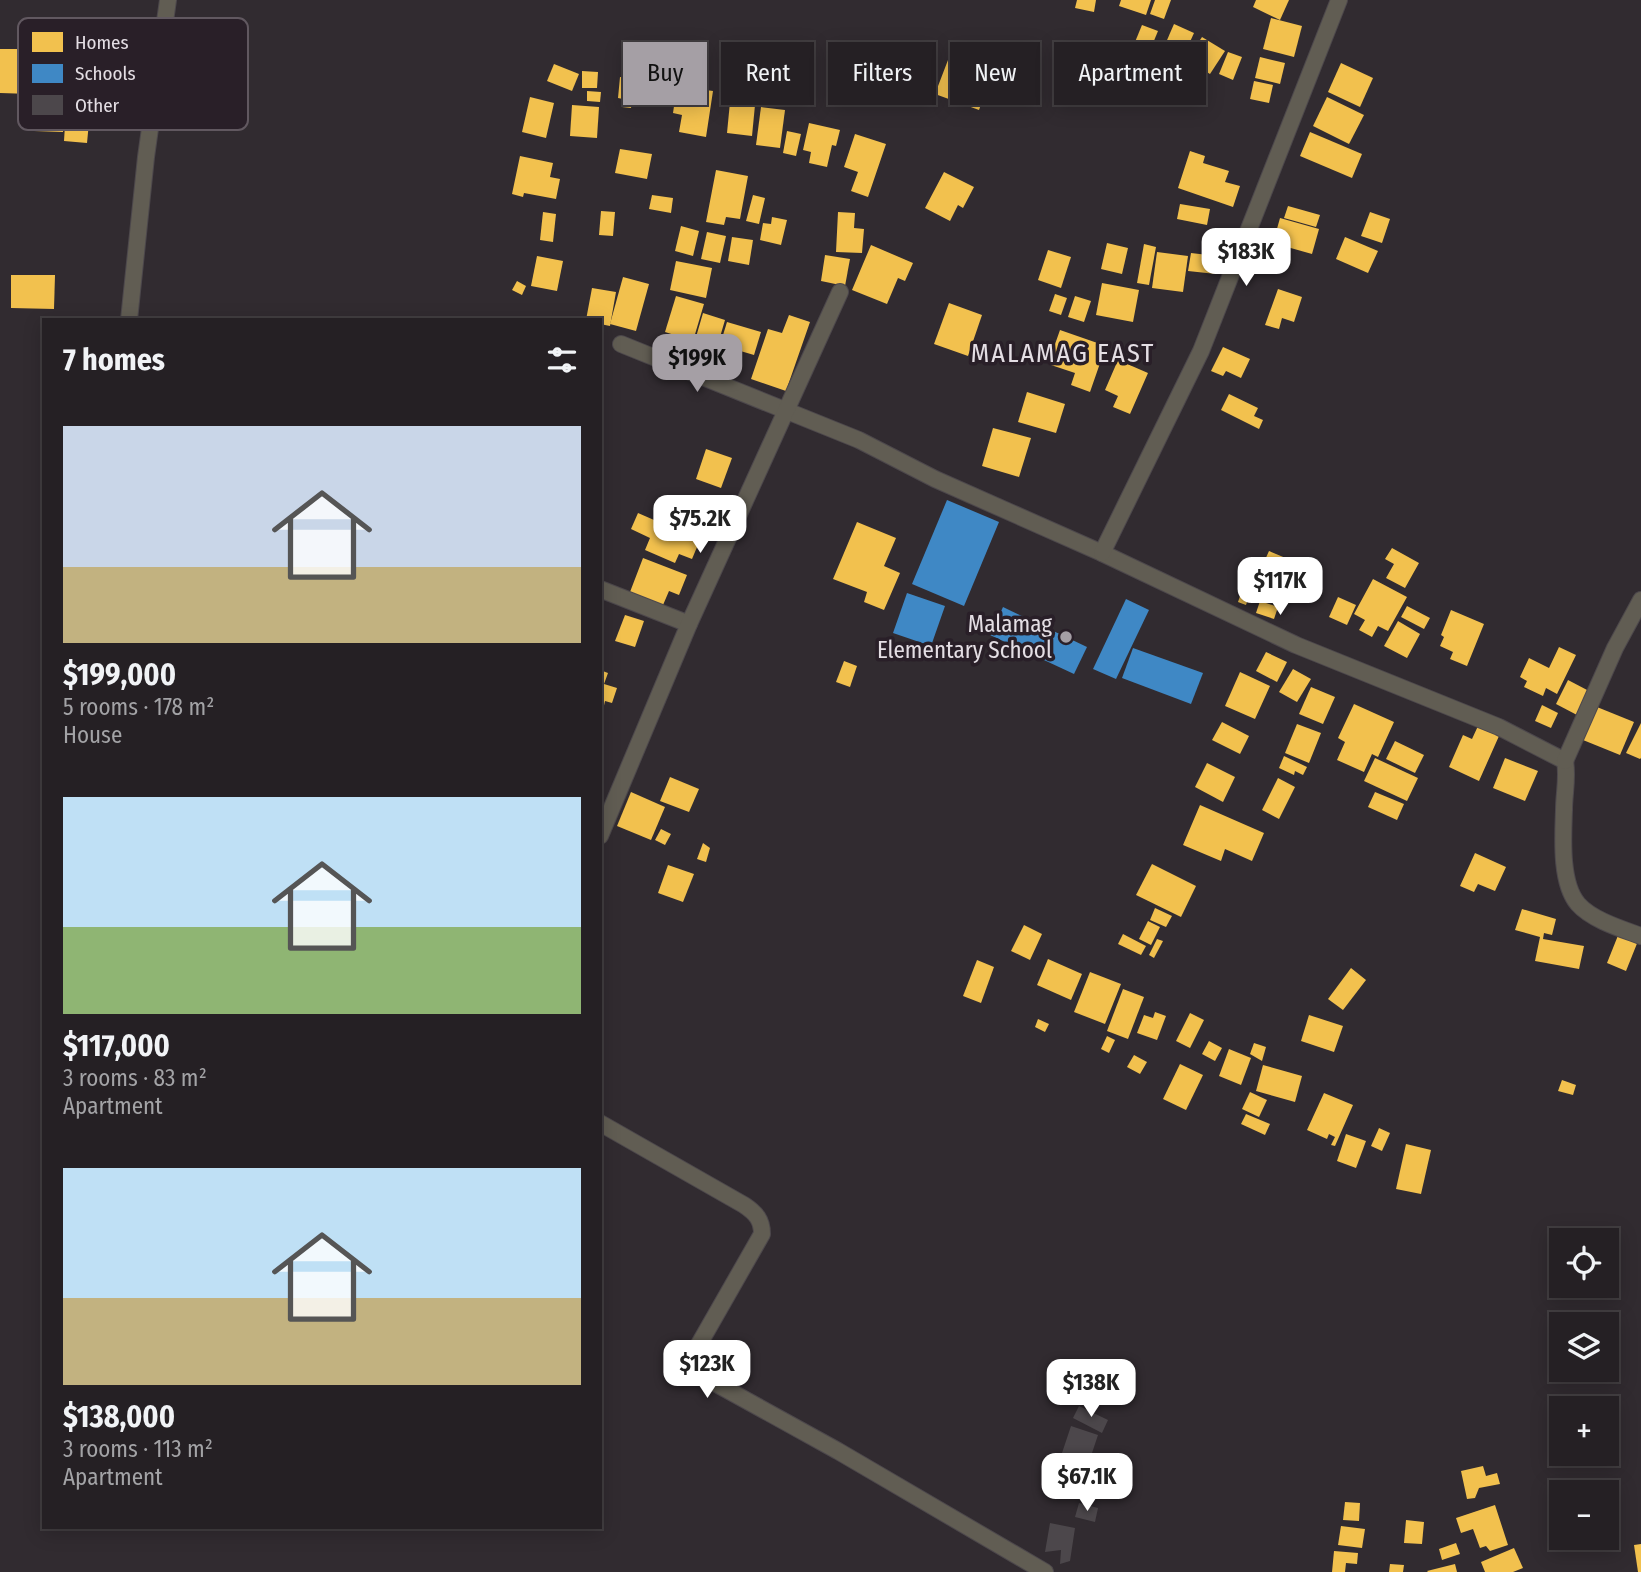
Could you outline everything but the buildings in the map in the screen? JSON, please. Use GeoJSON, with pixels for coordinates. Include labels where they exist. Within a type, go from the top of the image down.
{"type":"FeatureCollection","features":[{"type":"Feature","properties":{"kind":"street"},"geometry":{"type":"LineString","coordinates":[[165,18],[168,0]]}},
{"type":"Feature","properties":{"kind":"street"},"geometry":{"type":"LineString","coordinates":[[1102,553],[1201,351],[1339,0]]}},
{"type":"Feature","properties":{"kind":"street"},"geometry":{"type":"LineString","coordinates":[[129,318],[150,130]]}},
{"type":"Feature","properties":{"kind":"street"},"geometry":{"type":"LineString","coordinates":[[602,831],[689,624],[840,292]]}},
{"type":"Feature","properties":{"kind":"street"},"geometry":{"type":"LineString","coordinates":[[621,344],[859,440],[935,479],[1102,553],[1296,645],[1499,727],[1565,761]]}},
{"type":"Feature","properties":{"kind":"street"},"geometry":{"type":"LineString","coordinates":[[602,590],[689,624]]}},
{"type":"Feature","properties":{"kind":"street"},"geometry":{"type":"LineString","coordinates":[[1641,600],[1615,649],[1565,761],[1567,773],[1564,807],[1566,881],[1579,905],[1604,922],[1641,936]]}},
{"type":"Feature","properties":{"kind":"street"},"geometry":{"type":"LineString","coordinates":[[602,1124],[744,1205],[761,1221],[762,1234],[698,1346],[696,1364],[704,1377],[838,1451],[1045,1572]]}},
{"type":"Feature","properties":{"kind":"place","name":"Malamag Elementary School"},"geometry":{"type":"Point","coordinates":[1066,637]}},
{"type":"Feature","properties":{"kind":"district","name":"MALAMAG EAST"},"geometry":{"type":"Point","coordinates":[1063,353]}}]}
